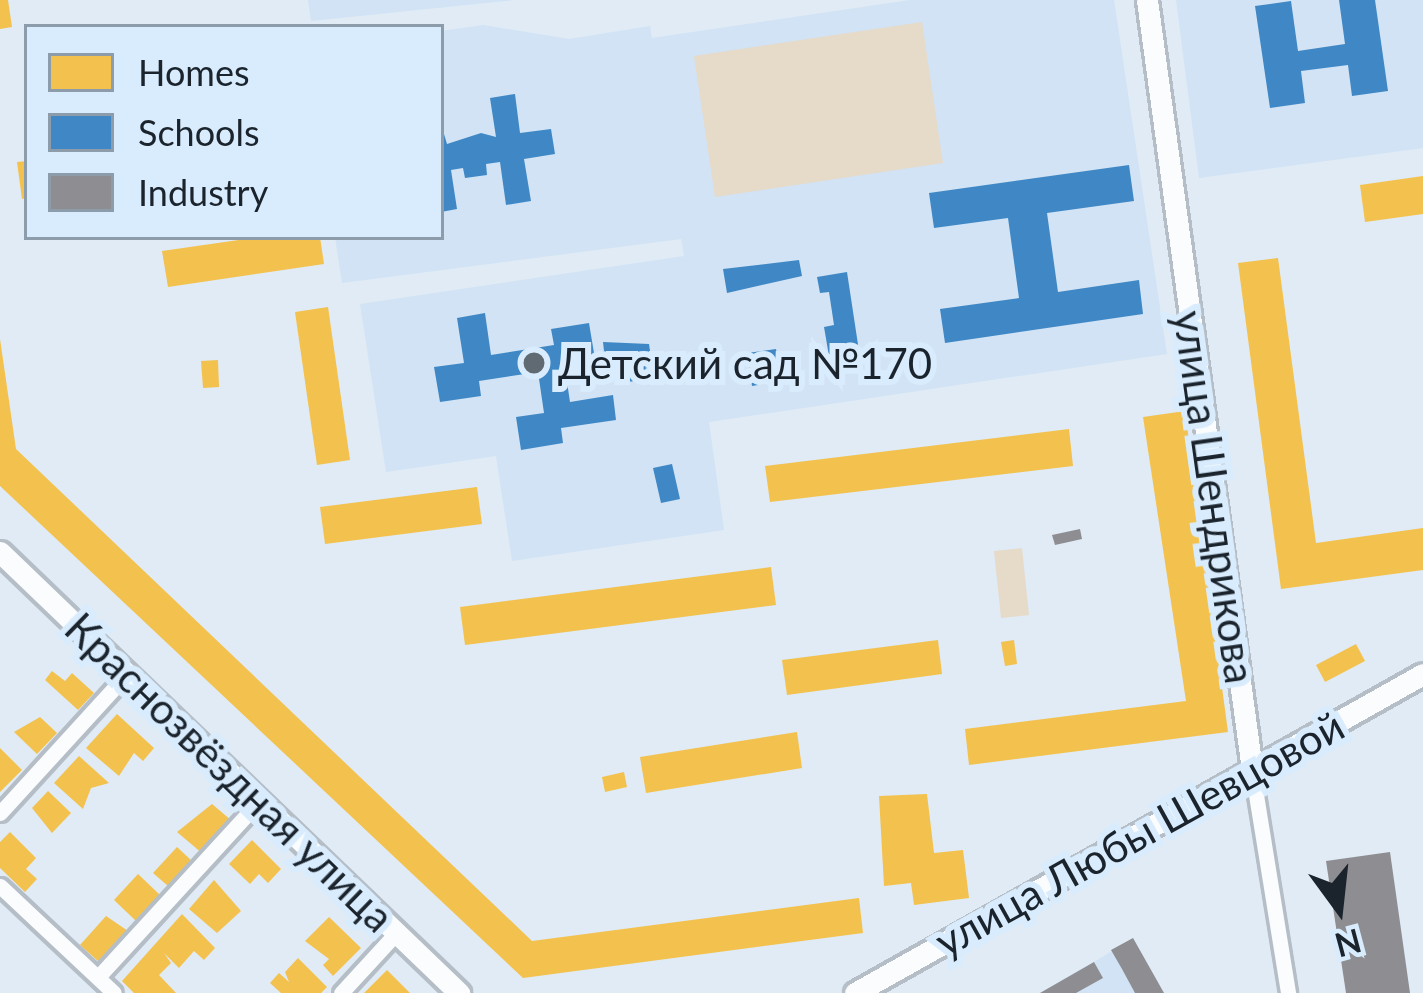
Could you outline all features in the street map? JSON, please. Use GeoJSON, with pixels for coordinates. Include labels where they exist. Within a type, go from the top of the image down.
{"type":"FeatureCollection","features":[{"type":"Feature","properties":{"kind":"street","name":"улица Шендрикова"},"geometry":{"type":"LineString","coordinates":[[1147,0],[1252,770],[1288,993]]}},
{"type":"Feature","properties":{"kind":"street","name":"Краснозвёздная улица"},"geometry":{"type":"LineString","coordinates":[[0,552],[459,993]]}},
{"type":"Feature","properties":{"kind":"street"},"geometry":{"type":"LineString","coordinates":[[0,813],[128,674]]}},
{"type":"Feature","properties":{"kind":"street","name":"улица Любы Шевцовой"},"geometry":{"type":"LineString","coordinates":[[855,993],[1423,674]]}},
{"type":"Feature","properties":{"kind":"street"},"geometry":{"type":"LineString","coordinates":[[98,977],[259,801]]}},
{"type":"Feature","properties":{"kind":"street"},"geometry":{"type":"LineString","coordinates":[[0,886],[114,993]]}},
{"type":"Feature","properties":{"kind":"street"},"geometry":{"type":"LineString","coordinates":[[341,993],[397,932]]}},
{"type":"Feature","properties":{"kind":"shaded area"},"geometry":{"type":"Polygon","coordinates":[[[308,0],[514,0],[311,21],[308,0]]]}},
{"type":"Feature","properties":{"kind":"shaded area"},"geometry":{"type":"Polygon","coordinates":[[[910,0],[1114,0],[1167,354],[709,422],[724,530],[512,561],[496,456],[386,472],[360,304],[684,256],[681,239],[342,283],[335,240],[444,240],[444,31],[483,25],[569,39],[650,26],[652,38],[910,0]]]}},
{"type":"Feature","properties":{"kind":"shaded area"},"geometry":{"type":"Polygon","coordinates":[[[1176,0],[1423,0],[1423,148],[1199,178],[1176,0]]]}},
{"type":"Feature","properties":{"kind":"shaded area"},"geometry":{"type":"Polygon","coordinates":[[[922,22],[943,163],[715,197],[694,56],[922,22]]]}},
{"type":"Feature","properties":{"kind":"shaded area"},"geometry":{"type":"Polygon","coordinates":[[[1022,548],[1029,615],[1001,618],[994,551],[1022,548]]]}},
{"type":"Feature","properties":{"kind":"shaded area"},"geometry":{"type":"Polygon","coordinates":[[[1133,938],[1164,993],[1040,993],[1094,962],[1133,938]]]}},
{"type":"Feature","properties":{"kind":"building: Homes"},"geometry":{"type":"Polygon","coordinates":[[[0,0],[8,0],[12,27],[0,29],[0,0]]]}},
{"type":"Feature","properties":{"kind":"building: Homes"},"geometry":{"type":"Polygon","coordinates":[[[24,161],[22,199],[17,162],[24,161]]]}},
{"type":"Feature","properties":{"kind":"building: Homes"},"geometry":{"type":"Polygon","coordinates":[[[1423,176],[1423,214],[1365,222],[1360,185],[1423,176]]]}},
{"type":"Feature","properties":{"kind":"building: Homes"},"geometry":{"type":"Polygon","coordinates":[[[238,240],[320,240],[324,264],[168,287],[162,251],[238,240]]]}},
{"type":"Feature","properties":{"kind":"building: Homes"},"geometry":{"type":"Polygon","coordinates":[[[1278,258],[1316,543],[1423,528],[1423,570],[1281,589],[1238,263],[1278,258]]]}},
{"type":"Feature","properties":{"kind":"building: Homes"},"geometry":{"type":"Polygon","coordinates":[[[328,307],[350,460],[317,465],[295,312],[328,307]]]}},
{"type":"Feature","properties":{"kind":"building: Homes"},"geometry":{"type":"Polygon","coordinates":[[[0,339],[16,449],[532,941],[859,898],[863,933],[523,978],[0,486],[0,339]]]}},
{"type":"Feature","properties":{"kind":"building: Homes"},"geometry":{"type":"Polygon","coordinates":[[[218,360],[219,387],[203,388],[201,361],[218,360]]]}},
{"type":"Feature","properties":{"kind":"building: Homes"},"geometry":{"type":"Polygon","coordinates":[[[1185,411],[1228,732],[969,765],[965,729],[1186,701],[1143,417],[1185,411]]]}},
{"type":"Feature","properties":{"kind":"building: Homes"},"geometry":{"type":"Polygon","coordinates":[[[1069,429],[1073,466],[770,502],[765,466],[1069,429]]]}},
{"type":"Feature","properties":{"kind":"building: Homes"},"geometry":{"type":"Polygon","coordinates":[[[477,487],[482,524],[325,544],[320,507],[477,487]]]}},
{"type":"Feature","properties":{"kind":"building: Homes"},"geometry":{"type":"Polygon","coordinates":[[[771,567],[776,605],[465,645],[460,607],[771,567]]]}},
{"type":"Feature","properties":{"kind":"building: Homes"},"geometry":{"type":"Polygon","coordinates":[[[938,640],[942,674],[787,695],[782,660],[938,640]]]}},
{"type":"Feature","properties":{"kind":"building: Homes"},"geometry":{"type":"Polygon","coordinates":[[[1014,640],[1017,664],[1005,666],[1001,642],[1014,640]]]}},
{"type":"Feature","properties":{"kind":"building: Homes"},"geometry":{"type":"Polygon","coordinates":[[[1356,644],[1365,661],[1325,682],[1316,665],[1356,644]]]}},
{"type":"Feature","properties":{"kind":"building: Homes"},"geometry":{"type":"Polygon","coordinates":[[[52,671],[65,681],[72,673],[94,693],[78,710],[45,680],[52,671]]]}},
{"type":"Feature","properties":{"kind":"building: Homes"},"geometry":{"type":"Polygon","coordinates":[[[117,714],[154,748],[143,761],[134,753],[119,776],[86,748],[117,714]]]}},
{"type":"Feature","properties":{"kind":"building: Homes"},"geometry":{"type":"Polygon","coordinates":[[[40,717],[57,733],[37,754],[14,732],[40,717]]]}},
{"type":"Feature","properties":{"kind":"building: Homes"},"geometry":{"type":"Polygon","coordinates":[[[797,732],[802,768],[646,793],[640,757],[797,732]]]}},
{"type":"Feature","properties":{"kind":"building: Homes"},"geometry":{"type":"Polygon","coordinates":[[[0,748],[22,770],[0,792],[0,748]]]}},
{"type":"Feature","properties":{"kind":"building: Homes"},"geometry":{"type":"Polygon","coordinates":[[[79,756],[109,783],[91,788],[83,809],[54,783],[79,756]]]}},
{"type":"Feature","properties":{"kind":"building: Homes"},"geometry":{"type":"Polygon","coordinates":[[[624,772],[627,787],[605,792],[602,777],[624,772]]]}},
{"type":"Feature","properties":{"kind":"building: Homes"},"geometry":{"type":"Polygon","coordinates":[[[48,791],[71,813],[52,833],[32,808],[48,791]]]}},
{"type":"Feature","properties":{"kind":"building: Homes"},"geometry":{"type":"Polygon","coordinates":[[[927,794],[934,853],[963,850],[969,898],[914,905],[911,883],[884,886],[879,796],[927,794]]]}},
{"type":"Feature","properties":{"kind":"building: Homes"},"geometry":{"type":"Polygon","coordinates":[[[212,804],[232,821],[203,854],[177,832],[212,804]]]}},
{"type":"Feature","properties":{"kind":"building: Homes"},"geometry":{"type":"Polygon","coordinates":[[[10,832],[36,858],[26,869],[37,879],[25,892],[0,868],[0,842],[10,832]]]}},
{"type":"Feature","properties":{"kind":"building: Homes"},"geometry":{"type":"Polygon","coordinates":[[[252,840],[281,869],[268,883],[259,874],[250,884],[229,864],[252,840]]]}},
{"type":"Feature","properties":{"kind":"building: Homes"},"geometry":{"type":"Polygon","coordinates":[[[177,847],[192,861],[168,886],[153,873],[177,847]]]}},
{"type":"Feature","properties":{"kind":"building: Homes"},"geometry":{"type":"Polygon","coordinates":[[[138,874],[160,895],[136,921],[114,900],[138,874]]]}},
{"type":"Feature","properties":{"kind":"building: Homes"},"geometry":{"type":"Polygon","coordinates":[[[214,880],[241,911],[217,933],[189,909],[214,880]]]}},
{"type":"Feature","properties":{"kind":"building: Homes"},"geometry":{"type":"Polygon","coordinates":[[[182,914],[215,948],[204,960],[194,951],[179,968],[164,953],[171,963],[159,975],[176,993],[134,993],[122,981],[182,914]]]}},
{"type":"Feature","properties":{"kind":"building: Homes"},"geometry":{"type":"Polygon","coordinates":[[[106,916],[128,931],[99,962],[80,945],[106,916]]]}},
{"type":"Feature","properties":{"kind":"building: Homes"},"geometry":{"type":"Polygon","coordinates":[[[329,917],[361,948],[333,976],[323,965],[329,959],[305,941],[329,917]]]}},
{"type":"Feature","properties":{"kind":"building: Homes"},"geometry":{"type":"Polygon","coordinates":[[[298,958],[327,987],[321,993],[281,993],[270,983],[279,973],[289,982],[285,972],[298,958]]]}},
{"type":"Feature","properties":{"kind":"building: Homes"},"geometry":{"type":"Polygon","coordinates":[[[387,970],[410,993],[364,993],[387,970]]]}},
{"type":"Feature","properties":{"kind":"building: Schools"},"geometry":{"type":"Polygon","coordinates":[[[1339,0],[1375,0],[1388,91],[1352,96],[1348,65],[1301,71],[1305,103],[1270,108],[1255,6],[1291,1],[1298,51],[1345,44],[1339,0]]]}},
{"type":"Feature","properties":{"kind":"building: Schools"},"geometry":{"type":"Polygon","coordinates":[[[515,94],[520,133],[551,129],[555,154],[524,159],[531,201],[506,205],[500,162],[486,164],[487,175],[465,178],[463,168],[451,170],[457,209],[444,211],[444,134],[447,144],[481,133],[496,137],[490,98],[515,94]]]}},
{"type":"Feature","properties":{"kind":"building: Schools"},"geometry":{"type":"Polygon","coordinates":[[[1129,165],[1134,201],[1047,213],[1058,292],[1139,280],[1143,314],[945,343],[940,309],[1019,298],[1008,218],[934,228],[929,193],[1129,165]]]}},
{"type":"Feature","properties":{"kind":"building: Schools"},"geometry":{"type":"Polygon","coordinates":[[[799,260],[802,276],[727,293],[723,269],[799,260]]]}},
{"type":"Feature","properties":{"kind":"building: Schools"},"geometry":{"type":"Polygon","coordinates":[[[847,272],[859,351],[829,356],[824,327],[834,325],[829,292],[820,293],[817,277],[847,272]]]}},
{"type":"Feature","properties":{"kind":"building: Schools","name":"Детский сад №170"},"geometry":{"type":"Polygon","coordinates":[[[485,313],[491,355],[554,345],[551,329],[589,323],[594,353],[604,351],[603,342],[649,344],[654,378],[621,383],[617,357],[564,362],[570,402],[613,395],[616,420],[561,428],[563,443],[521,450],[516,417],[544,413],[538,372],[479,381],[481,396],[440,402],[434,367],[464,363],[457,318],[485,313]]]}},
{"type":"Feature","properties":{"kind":"building: Schools"},"geometry":{"type":"Polygon","coordinates":[[[776,349],[781,381],[752,386],[747,353],[776,349]]]}},
{"type":"Feature","properties":{"kind":"building: Schools"},"geometry":{"type":"Polygon","coordinates":[[[672,464],[680,499],[661,503],[653,468],[672,464]]]}},
{"type":"Feature","properties":{"kind":"building: Industry"},"geometry":{"type":"Polygon","coordinates":[[[1080,529],[1082,539],[1055,545],[1052,535],[1080,529]]]}},
{"type":"Feature","properties":{"kind":"building: Industry"},"geometry":{"type":"Polygon","coordinates":[[[1390,852],[1410,993],[1346,993],[1326,861],[1390,852]]]}},
{"type":"Feature","properties":{"kind":"building: Industry"},"geometry":{"type":"Polygon","coordinates":[[[1133,938],[1164,993],[1135,993],[1111,950],[1133,938]]]}},
{"type":"Feature","properties":{"kind":"building: Industry"},"geometry":{"type":"Polygon","coordinates":[[[1094,962],[1103,978],[1076,993],[1040,993],[1094,962]]]}},
{"type":"Feature","properties":{"kind":"place","name":"Детский сад №170"},"geometry":{"type":"Point","coordinates":[534,363]}}]}
